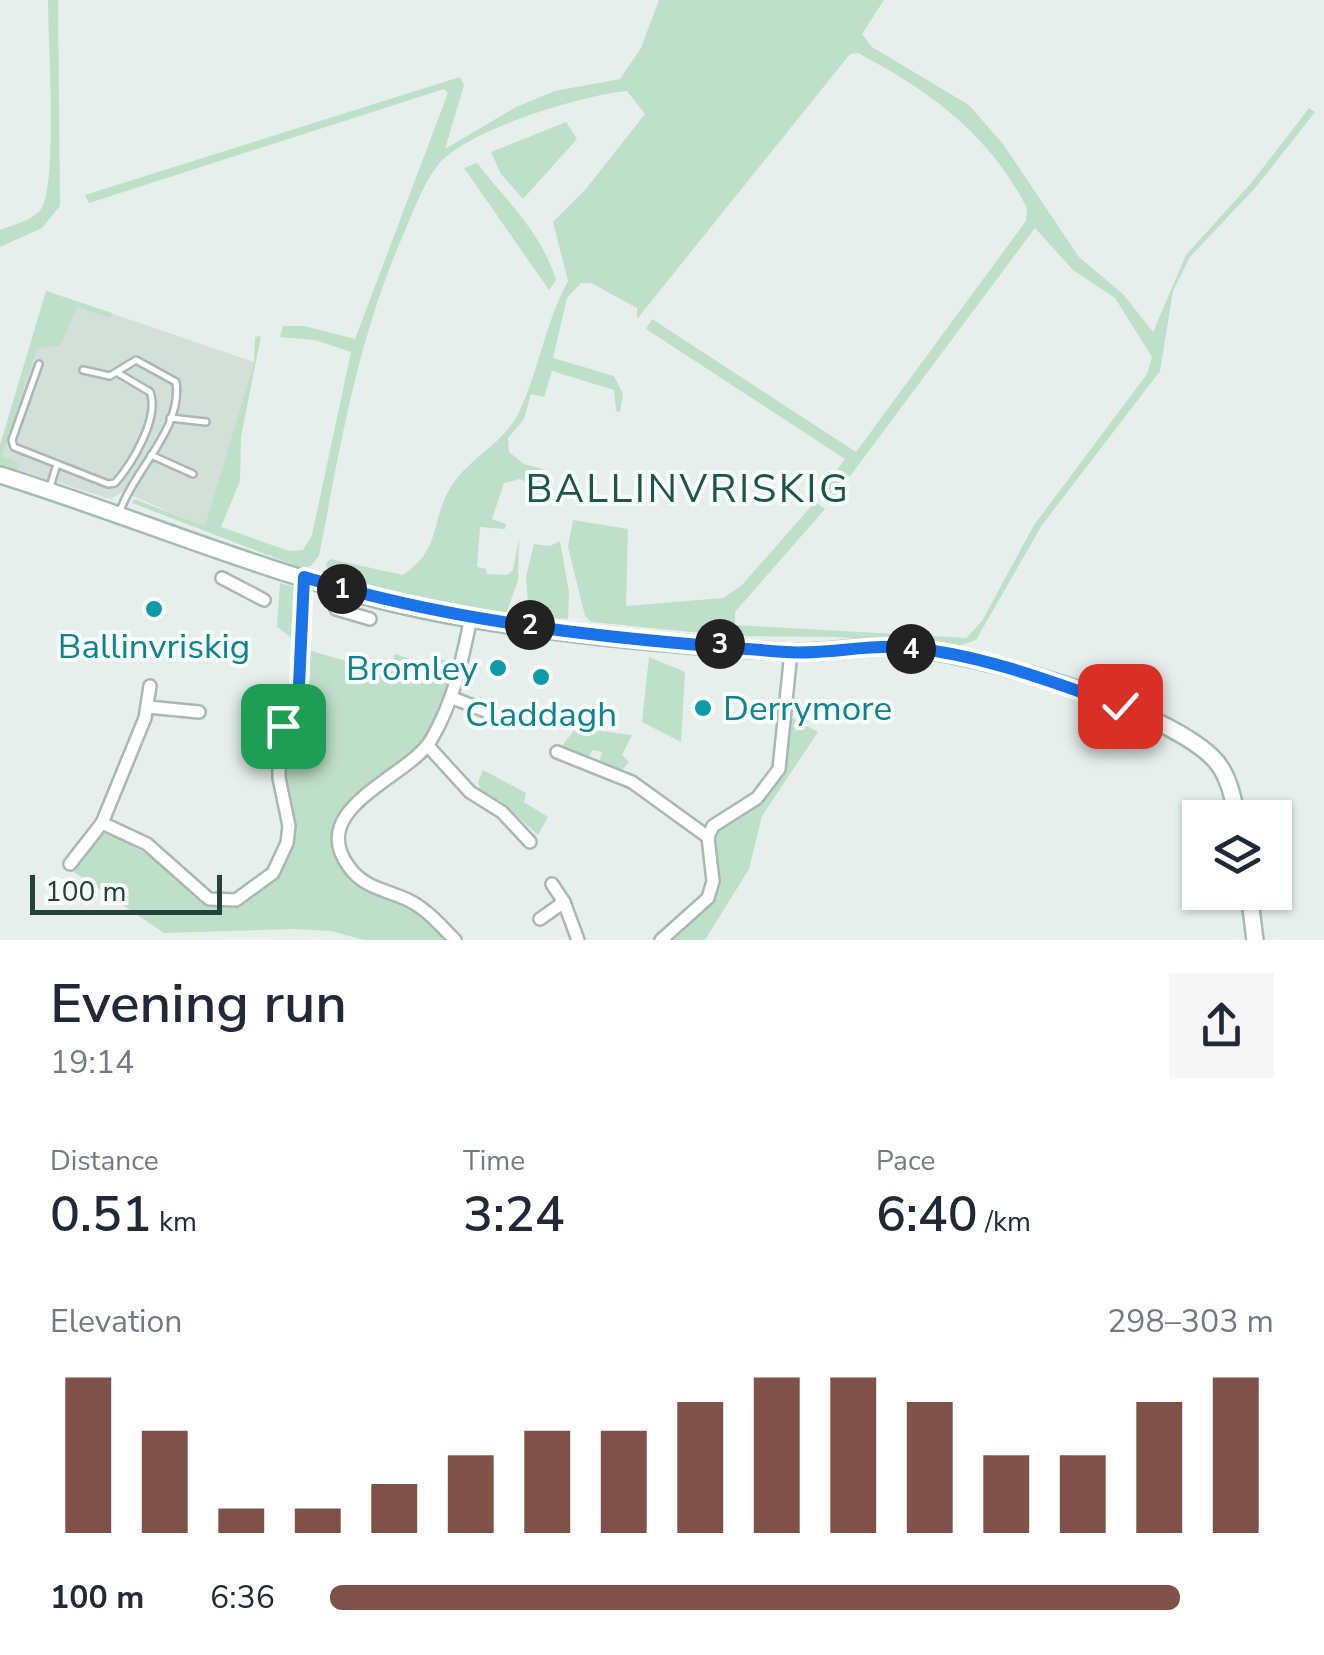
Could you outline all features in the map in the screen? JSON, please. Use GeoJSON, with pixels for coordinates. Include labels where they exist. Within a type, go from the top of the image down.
{"type":"FeatureCollection","features":[{"type":"Feature","properties":{"kind":"main road"},"geometry":{"type":"LineString","coordinates":[[0,475],[120,512],[304,577],[362,594],[471,617],[790,652],[866,646],[928,650],[1006,670],[1148,715],[1214,758],[1229,783],[1233,800]]}},
{"type":"Feature","properties":{"kind":"main road"},"geometry":{"type":"LineString","coordinates":[[1252,910],[1256,940]]}},
{"type":"Feature","properties":{"kind":"street"},"geometry":{"type":"LineString","coordinates":[[244,589],[259,562]]}},
{"type":"Feature","properties":{"kind":"street"},"geometry":{"type":"LineString","coordinates":[[102,822],[147,844],[209,899],[236,900],[272,873],[286,843],[288,826],[278,778],[278,744],[299,686],[304,577]]}},
{"type":"Feature","properties":{"kind":"street"},"geometry":{"type":"LineString","coordinates":[[222,578],[264,600]]}},
{"type":"Feature","properties":{"kind":"street"},"geometry":{"type":"LineString","coordinates":[[354,614],[362,594]]}},
{"type":"Feature","properties":{"kind":"street"},"geometry":{"type":"LineString","coordinates":[[336,609],[370,619]]}},
{"type":"Feature","properties":{"kind":"street"},"geometry":{"type":"LineString","coordinates":[[455,940],[424,910],[360,879],[346,865],[340,831],[349,809],[428,746],[454,698],[471,617]]}},
{"type":"Feature","properties":{"kind":"street"},"geometry":{"type":"LineString","coordinates":[[662,940],[708,898],[713,881],[708,837],[724,816],[758,798],[779,768],[790,652]]}},
{"type":"Feature","properties":{"kind":"street"},"geometry":{"type":"LineString","coordinates":[[70,864],[102,822],[148,706],[150,686]]}},
{"type":"Feature","properties":{"kind":"street"},"geometry":{"type":"LineString","coordinates":[[454,698],[510,721]]}},
{"type":"Feature","properties":{"kind":"street"},"geometry":{"type":"LineString","coordinates":[[148,706],[199,712]]}},
{"type":"Feature","properties":{"kind":"street"},"geometry":{"type":"LineString","coordinates":[[428,746],[470,792],[502,812],[530,842]]}},
{"type":"Feature","properties":{"kind":"street"},"geometry":{"type":"LineString","coordinates":[[556,752],[632,782],[708,837]]}},
{"type":"Feature","properties":{"kind":"street"},"geometry":{"type":"LineString","coordinates":[[552,884],[564,902],[578,940]]}},
{"type":"Feature","properties":{"kind":"street"},"geometry":{"type":"LineString","coordinates":[[540,919],[564,902]]}},
{"type":"Feature","properties":{"kind":"lane"},"geometry":{"type":"LineString","coordinates":[[84,370],[110,376],[136,360],[170,377],[178,394],[170,418],[120,512]]}},
{"type":"Feature","properties":{"kind":"lane"},"geometry":{"type":"LineString","coordinates":[[38,364],[12,440],[14,447],[108,484],[115,483],[133,458],[153,398],[118,373]]}},
{"type":"Feature","properties":{"kind":"lane"},"geometry":{"type":"LineString","coordinates":[[170,418],[206,422]]}},
{"type":"Feature","properties":{"kind":"lane"},"geometry":{"type":"LineString","coordinates":[[150,455],[193,474]]}},
{"type":"Feature","properties":{"kind":"lane"},"geometry":{"type":"LineString","coordinates":[[48,490],[57,464]]}},
{"type":"Feature","properties":{"kind":"shaded area"},"geometry":{"type":"Polygon","coordinates":[[[46,291],[254,362],[205,527],[123,492],[110,499],[18,470],[19,463],[0,457],[46,291]]]}},
{"type":"Feature","properties":{"kind":"green space"},"geometry":{"type":"Polygon","coordinates":[[[48,0],[58,0],[60,206],[42,228],[0,247],[0,230],[33,216],[41,209],[46,195],[51,142],[48,0]]]}},
{"type":"Feature","properties":{"kind":"green space"},"geometry":{"type":"Polygon","coordinates":[[[659,0],[884,0],[862,34],[872,47],[969,105],[1003,144],[1079,257],[1123,294],[1153,332],[1186,255],[1252,182],[1309,108],[1315,112],[1256,187],[1190,257],[1173,291],[1160,371],[1042,525],[976,640],[952,648],[838,637],[732,636],[591,622],[585,616],[568,547],[573,520],[628,529],[626,606],[723,598],[741,586],[815,502],[825,509],[735,612],[735,625],[966,638],[982,621],[1034,525],[1147,374],[1152,357],[1115,298],[1073,270],[1035,228],[833,499],[822,491],[845,459],[646,329],[652,319],[856,452],[1026,221],[1027,208],[976,136],[933,99],[858,53],[850,54],[637,319],[637,308],[591,283],[581,283],[567,298],[553,358],[614,376],[623,394],[620,412],[616,411],[614,390],[552,371],[544,397],[531,394],[524,419],[508,438],[509,452],[524,464],[543,469],[540,488],[520,479],[504,483],[492,519],[506,524],[505,529],[480,527],[477,567],[486,569],[487,574],[507,575],[513,570],[519,538],[518,581],[505,616],[350,583],[329,576],[326,564],[330,559],[403,575],[424,556],[449,490],[513,422],[568,281],[553,222],[585,190],[645,114],[627,91],[583,99],[498,127],[452,152],[432,173],[401,240],[373,317],[351,396],[319,556],[311,566],[302,568],[132,503],[134,499],[205,526],[254,362],[255,337],[261,336],[241,437],[240,481],[221,527],[289,551],[303,550],[312,535],[351,352],[315,340],[280,337],[283,326],[304,326],[355,339],[448,93],[444,89],[89,203],[85,195],[460,77],[464,85],[445,149],[516,107],[555,91],[620,79],[641,48],[659,0]]]}},
{"type":"Feature","properties":{"kind":"green space"},"geometry":{"type":"Polygon","coordinates":[[[566,122],[577,139],[523,199],[501,174],[491,152],[566,122]]]}},
{"type":"Feature","properties":{"kind":"green space"},"geometry":{"type":"Polygon","coordinates":[[[477,163],[542,247],[556,280],[549,290],[464,168],[477,163]]]}},
{"type":"Feature","properties":{"kind":"green space"},"geometry":{"type":"Polygon","coordinates":[[[46,291],[112,313],[110,318],[77,307],[60,346],[37,348],[2,456],[19,463],[18,470],[0,467],[0,445],[46,291]]]}},
{"type":"Feature","properties":{"kind":"green space"},"geometry":{"type":"Polygon","coordinates":[[[560,541],[569,592],[568,619],[529,617],[526,577],[534,544],[550,546],[560,541]]]}},
{"type":"Feature","properties":{"kind":"green space"},"geometry":{"type":"Polygon","coordinates":[[[280,583],[301,589],[301,645],[277,627],[280,583]]]}},
{"type":"Feature","properties":{"kind":"green space"},"geometry":{"type":"Polygon","coordinates":[[[308,650],[387,673],[395,654],[434,667],[437,659],[457,662],[447,699],[422,744],[343,811],[335,834],[342,864],[424,910],[455,940],[364,940],[331,931],[294,929],[164,933],[74,872],[104,830],[159,861],[194,897],[213,906],[237,905],[265,887],[290,851],[293,821],[282,783],[282,752],[305,681],[308,650]]]}},
{"type":"Feature","properties":{"kind":"green space"},"geometry":{"type":"Polygon","coordinates":[[[649,657],[685,672],[681,742],[642,722],[649,657]]]}},
{"type":"Feature","properties":{"kind":"green space"},"geometry":{"type":"Polygon","coordinates":[[[790,717],[818,732],[762,816],[749,869],[705,940],[663,940],[706,899],[718,828],[727,818],[756,805],[773,788],[784,765],[790,717]]]}},
{"type":"Feature","properties":{"kind":"green space"},"geometry":{"type":"Polygon","coordinates":[[[576,728],[632,735],[622,755],[629,762],[617,775],[598,766],[602,752],[593,750],[585,762],[557,752],[576,728]]]}},
{"type":"Feature","properties":{"kind":"green space"},"geometry":{"type":"Polygon","coordinates":[[[483,770],[526,793],[524,802],[548,817],[538,835],[499,800],[494,803],[481,795],[478,782],[483,770]]]}},
{"type":"Feature","properties":{"kind":"place","name":"Ballinvriskig"},"geometry":{"type":"Point","coordinates":[154,609]}},
{"type":"Feature","properties":{"kind":"place","name":"Bromley"},"geometry":{"type":"Point","coordinates":[498,668]}},
{"type":"Feature","properties":{"kind":"place","name":"Claddagh"},"geometry":{"type":"Point","coordinates":[541,677]}},
{"type":"Feature","properties":{"kind":"place","name":"Derrymore"},"geometry":{"type":"Point","coordinates":[703,708]}},
{"type":"Feature","properties":{"kind":"district","name":"BALLINVRISKIG"},"geometry":{"type":"Point","coordinates":[688,488]}},
{"type":"Feature","properties":{"kind":"route"},"geometry":{"type":"LineString","coordinates":[[283,726],[299,686],[303,658],[304,577],[396,604],[575,631],[790,652],[866,646],[928,650],[1120,706]]}}]}
